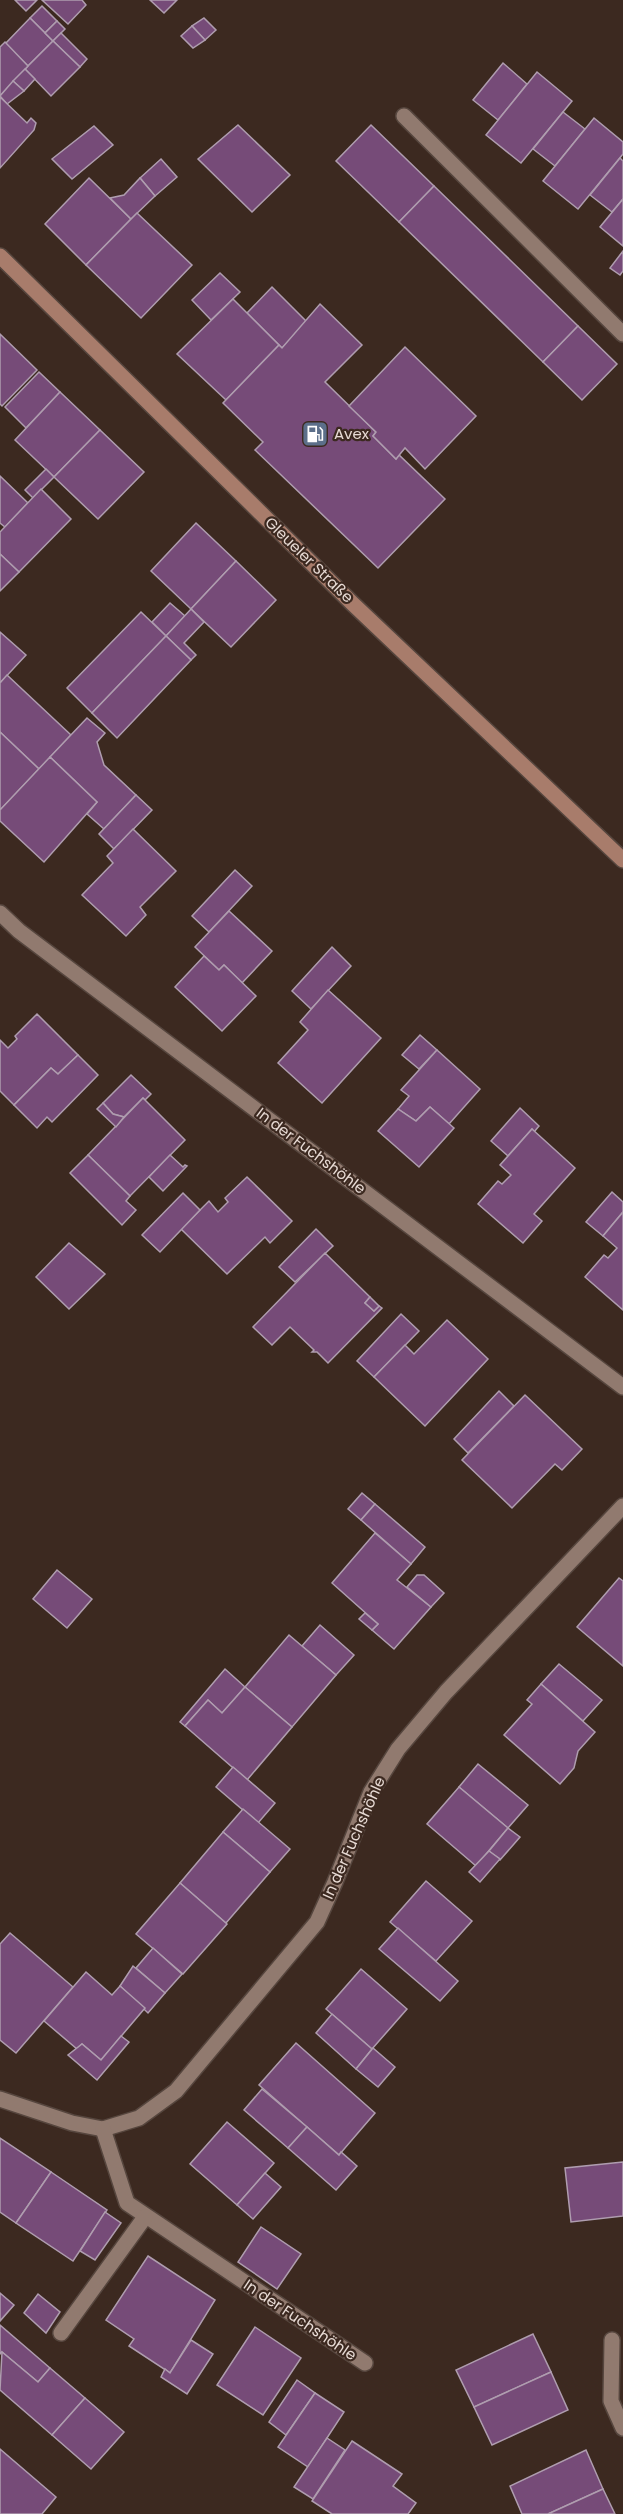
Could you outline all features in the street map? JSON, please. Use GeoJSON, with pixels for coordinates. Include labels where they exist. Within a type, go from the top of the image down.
{"type":"FeatureCollection","features":[{"type":"Feature","properties":{"kind":"street"},"geometry":{"type":"LineString","coordinates":[[404,116],[623,334]]}},
{"type":"Feature","properties":{"kind":"street","name":"Gleueler Straße"},"geometry":{"type":"LineString","coordinates":[[0,256],[353,604],[623,860]]}},
{"type":"Feature","properties":{"kind":"street","name":"In der Fuchshöhle"},"geometry":{"type":"LineString","coordinates":[[0,913],[19,931],[623,1387]]}},
{"type":"Feature","properties":{"kind":"street","name":"In der Fuchshöhle"},"geometry":{"type":"LineString","coordinates":[[0,2099],[72,2123],[103,2129],[139,2118],[176,2091],[316,1922],[335,1882],[371,1792],[398,1749],[446,1692],[623,1506]]}},
{"type":"Feature","properties":{"kind":"street","name":"In der Fuchshöhle"},"geometry":{"type":"LineString","coordinates":[[103,2129],[127,2203],[365,2363]]}},
{"type":"Feature","properties":{"kind":"street"},"geometry":{"type":"LineString","coordinates":[[61,2333],[145,2217]]}},
{"type":"Feature","properties":{"kind":"street"},"geometry":{"type":"LineString","coordinates":[[612,2340],[610,2401],[623,2428]]}},
{"type":"Feature","properties":{"kind":"building"},"geometry":{"type":"Polygon","coordinates":[[[15,0],[37,0],[26,11],[15,0]]]}},
{"type":"Feature","properties":{"kind":"building"},"geometry":{"type":"Polygon","coordinates":[[[42,0],[82,0],[86,5],[68,24],[42,0]]]}},
{"type":"Feature","properties":{"kind":"building"},"geometry":{"type":"Polygon","coordinates":[[[150,0],[177,0],[164,13],[150,0]]]}},
{"type":"Feature","properties":{"kind":"building"},"geometry":{"type":"Polygon","coordinates":[[[42,6],[57,21],[45,33],[30,18],[42,6]]]}},
{"type":"Feature","properties":{"kind":"building"},"geometry":{"type":"Polygon","coordinates":[[[30,18],[53,41],[28,66],[5,44],[30,18]]]}},
{"type":"Feature","properties":{"kind":"building"},"geometry":{"type":"Polygon","coordinates":[[[204,18],[216,30],[205,40],[192,26],[204,18]]]}},
{"type":"Feature","properties":{"kind":"building"},"geometry":{"type":"Polygon","coordinates":[[[57,21],[65,29],[53,41],[45,33],[57,21]]]}},
{"type":"Feature","properties":{"kind":"building"},"geometry":{"type":"Polygon","coordinates":[[[192,26],[205,40],[193,48],[181,36],[192,26]]]}},
{"type":"Feature","properties":{"kind":"building"},"geometry":{"type":"Polygon","coordinates":[[[61,33],[87,59],[80,67],[53,41],[61,33]]]}},
{"type":"Feature","properties":{"kind":"building"},"geometry":{"type":"Polygon","coordinates":[[[53,41],[80,67],[51,96],[25,69],[53,41]]]}},
{"type":"Feature","properties":{"kind":"building"},"geometry":{"type":"Polygon","coordinates":[[[5,42],[28,66],[0,96],[0,47],[5,42]]]}},
{"type":"Feature","properties":{"kind":"building"},"geometry":{"type":"Polygon","coordinates":[[[503,63],[527,84],[498,120],[473,100],[503,63]]]}},
{"type":"Feature","properties":{"kind":"building"},"geometry":{"type":"Polygon","coordinates":[[[25,69],[35,79],[24,91],[13,81],[25,69]]]}},
{"type":"Feature","properties":{"kind":"building"},"geometry":{"type":"Polygon","coordinates":[[[537,72],[572,101],[521,163],[486,135],[537,72]]]}},
{"type":"Feature","properties":{"kind":"building"},"geometry":{"type":"Polygon","coordinates":[[[13,81],[24,91],[7,104],[0,96],[13,81]]]}},
{"type":"Feature","properties":{"kind":"building"},"geometry":{"type":"Polygon","coordinates":[[[0,97],[27,123],[31,118],[36,123],[34,130],[0,168],[0,97]]]}},
{"type":"Feature","properties":{"kind":"building"},"geometry":{"type":"Polygon","coordinates":[[[563,112],[585,129],[555,166],[533,149],[563,112]]]}},
{"type":"Feature","properties":{"kind":"building"},"geometry":{"type":"Polygon","coordinates":[[[594,118],[623,142],[623,154],[578,209],[543,181],[594,118]]]}},
{"type":"Feature","properties":{"kind":"building"},"geometry":{"type":"Polygon","coordinates":[[[238,125],[290,175],[252,212],[198,159],[238,125]]]}},
{"type":"Feature","properties":{"kind":"building"},"geometry":{"type":"Polygon","coordinates":[[[371,125],[434,186],[399,222],[336,161],[371,125]]]}},
{"type":"Feature","properties":{"kind":"building"},"geometry":{"type":"Polygon","coordinates":[[[94,126],[113,145],[72,179],[52,159],[94,126]]]}},
{"type":"Feature","properties":{"kind":"building"},"geometry":{"type":"Polygon","coordinates":[[[620,158],[623,161],[623,199],[612,212],[590,195],[620,158]]]}},
{"type":"Feature","properties":{"kind":"building"},"geometry":{"type":"Polygon","coordinates":[[[161,159],[177,177],[155,196],[140,178],[161,159]]]}},
{"type":"Feature","properties":{"kind":"building"},"geometry":{"type":"Polygon","coordinates":[[[89,178],[131,219],[86,265],[45,224],[89,178]]]}},
{"type":"Feature","properties":{"kind":"building"},"geometry":{"type":"Polygon","coordinates":[[[140,178],[155,196],[131,219],[110,198],[124,195],[140,178]]]}},
{"type":"Feature","properties":{"kind":"building"},"geometry":{"type":"Polygon","coordinates":[[[434,186],[578,326],[543,362],[399,222],[434,186]]]}},
{"type":"Feature","properties":{"kind":"building"},"geometry":{"type":"Polygon","coordinates":[[[623,199],[623,246],[600,227],[623,199]]]}},
{"type":"Feature","properties":{"kind":"building"},"geometry":{"type":"Polygon","coordinates":[[[137,213],[192,265],[141,318],[86,265],[137,213]]]}},
{"type":"Feature","properties":{"kind":"building"},"geometry":{"type":"Polygon","coordinates":[[[623,251],[623,271],[620,275],[610,268],[623,251]]]}},
{"type":"Feature","properties":{"kind":"building"},"geometry":{"type":"Polygon","coordinates":[[[220,273],[240,292],[211,320],[192,300],[220,273]]]}},
{"type":"Feature","properties":{"kind":"building"},"geometry":{"type":"Polygon","coordinates":[[[272,287],[307,322],[282,348],[247,313],[272,287]]]}},
{"type":"Feature","properties":{"kind":"building"},"geometry":{"type":"Polygon","coordinates":[[[233,299],[279,345],[226,400],[177,354],[233,299]]]}},
{"type":"Feature","properties":{"kind":"building","name":"Avex"},"geometry":{"type":"Polygon","coordinates":[[[320,304],[362,345],[325,382],[376,432],[373,436],[396,459],[399,455],[445,499],[378,568],[255,450],[263,442],[223,403],[279,345],[282,348],[320,304]]]}},
{"type":"Feature","properties":{"kind":"building"},"geometry":{"type":"Polygon","coordinates":[[[578,326],[617,364],[582,400],[543,362],[578,326]]]}},
{"type":"Feature","properties":{"kind":"building"},"geometry":{"type":"Polygon","coordinates":[[[0,334],[37,370],[2,406],[0,404],[0,334]]]}},
{"type":"Feature","properties":{"kind":"building"},"geometry":{"type":"Polygon","coordinates":[[[405,347],[476,416],[425,469],[405,448],[396,459],[373,436],[376,432],[349,406],[405,347]]]}},
{"type":"Feature","properties":{"kind":"building"},"geometry":{"type":"Polygon","coordinates":[[[39,372],[60,392],[26,428],[5,407],[39,372]]]}},
{"type":"Feature","properties":{"kind":"building"},"geometry":{"type":"Polygon","coordinates":[[[60,392],[100,430],[54,477],[15,440],[60,392]]]}},
{"type":"Feature","properties":{"kind":"building"},"geometry":{"type":"Polygon","coordinates":[[[100,430],[144,472],[98,519],[54,477],[100,430]]]}},
{"type":"Feature","properties":{"kind":"building"},"geometry":{"type":"Polygon","coordinates":[[[46,469],[54,477],[33,498],[25,490],[46,469]]]}},
{"type":"Feature","properties":{"kind":"building"},"geometry":{"type":"Polygon","coordinates":[[[0,476],[28,503],[5,527],[0,523],[0,476]]]}},
{"type":"Feature","properties":{"kind":"building"},"geometry":{"type":"Polygon","coordinates":[[[41,489],[71,519],[19,572],[0,554],[0,532],[41,489]]]}},
{"type":"Feature","properties":{"kind":"building"},"geometry":{"type":"Polygon","coordinates":[[[196,523],[236,561],[191,609],[151,571],[196,523]]]}},
{"type":"Feature","properties":{"kind":"building"},"geometry":{"type":"Polygon","coordinates":[[[0,554],[19,572],[0,591],[0,554]]]}},
{"type":"Feature","properties":{"kind":"building"},"geometry":{"type":"Polygon","coordinates":[[[236,561],[276,600],[231,647],[191,609],[236,561]]]}},
{"type":"Feature","properties":{"kind":"building"},"geometry":{"type":"Polygon","coordinates":[[[170,603],[185,616],[166,636],[152,622],[170,603]]]}},
{"type":"Feature","properties":{"kind":"building"},"geometry":{"type":"Polygon","coordinates":[[[191,609],[204,622],[184,643],[196,655],[191,660],[166,636],[191,609]]]}},
{"type":"Feature","properties":{"kind":"building"},"geometry":{"type":"Polygon","coordinates":[[[141,612],[166,636],[92,713],[67,688],[141,612]]]}},
{"type":"Feature","properties":{"kind":"building"},"geometry":{"type":"Polygon","coordinates":[[[0,632],[26,655],[0,683],[0,632]]]}},
{"type":"Feature","properties":{"kind":"building"},"geometry":{"type":"Polygon","coordinates":[[[166,636],[191,660],[117,738],[92,713],[166,636]]]}},
{"type":"Feature","properties":{"kind":"building"},"geometry":{"type":"Polygon","coordinates":[[[7,675],[71,735],[39,769],[0,732],[0,683],[7,675]]]}},
{"type":"Feature","properties":{"kind":"building"},"geometry":{"type":"Polygon","coordinates":[[[87,718],[105,733],[97,742],[104,765],[136,795],[104,829],[87,814],[97,802],[50,757],[87,718]]]}},
{"type":"Feature","properties":{"kind":"building"},"geometry":{"type":"Polygon","coordinates":[[[0,732],[39,769],[0,810],[0,732]]]}},
{"type":"Feature","properties":{"kind":"building"},"geometry":{"type":"Polygon","coordinates":[[[50,757],[97,802],[44,862],[0,821],[0,810],[50,757]]]}},
{"type":"Feature","properties":{"kind":"building"},"geometry":{"type":"Polygon","coordinates":[[[136,795],[152,810],[114,849],[99,834],[136,795]]]}},
{"type":"Feature","properties":{"kind":"building"},"geometry":{"type":"Polygon","coordinates":[[[133,829],[176,871],[140,907],[146,915],[126,936],[82,895],[113,863],[107,856],[133,829]]]}},
{"type":"Feature","properties":{"kind":"building"},"geometry":{"type":"Polygon","coordinates":[[[235,870],[252,886],[209,932],[192,916],[235,870]]]}},
{"type":"Feature","properties":{"kind":"building"},"geometry":{"type":"Polygon","coordinates":[[[229,911],[272,951],[242,983],[224,965],[219,970],[195,947],[229,911]]]}},
{"type":"Feature","properties":{"kind":"building"},"geometry":{"type":"Polygon","coordinates":[[[332,947],[351,966],[311,1009],[292,991],[332,947]]]}},
{"type":"Feature","properties":{"kind":"building"},"geometry":{"type":"Polygon","coordinates":[[[204,956],[219,970],[224,965],[256,996],[222,1031],[175,987],[204,956]]]}},
{"type":"Feature","properties":{"kind":"building"},"geometry":{"type":"Polygon","coordinates":[[[328,990],[381,1038],[322,1103],[278,1063],[308,1030],[300,1022],[328,990]]]}},
{"type":"Feature","properties":{"kind":"building"},"geometry":{"type":"Polygon","coordinates":[[[37,1014],[78,1055],[58,1074],[51,1068],[14,1105],[0,1091],[0,1040],[8,1048],[17,1039],[15,1036],[37,1014]]]}},
{"type":"Feature","properties":{"kind":"building"},"geometry":{"type":"Polygon","coordinates":[[[420,1035],[437,1050],[419,1069],[402,1055],[420,1035]]]}},
{"type":"Feature","properties":{"kind":"building"},"geometry":{"type":"Polygon","coordinates":[[[437,1050],[480,1089],[449,1124],[430,1107],[416,1121],[398,1109],[409,1096],[401,1090],[437,1050]]]}},
{"type":"Feature","properties":{"kind":"building"},"geometry":{"type":"Polygon","coordinates":[[[78,1055],[98,1075],[52,1122],[47,1117],[37,1128],[14,1105],[51,1068],[58,1074],[78,1055]]]}},
{"type":"Feature","properties":{"kind":"building"},"geometry":{"type":"Polygon","coordinates":[[[131,1075],[151,1094],[145,1100],[143,1098],[124,1117],[113,1114],[103,1103],[131,1075]]]}},
{"type":"Feature","properties":{"kind":"building"},"geometry":{"type":"Polygon","coordinates":[[[143,1098],[185,1140],[130,1196],[88,1155],[143,1098]]]}},
{"type":"Feature","properties":{"kind":"building"},"geometry":{"type":"Polygon","coordinates":[[[103,1103],[113,1114],[124,1117],[116,1127],[97,1109],[103,1103]]]}},
{"type":"Feature","properties":{"kind":"building"},"geometry":{"type":"Polygon","coordinates":[[[430,1107],[454,1128],[419,1167],[378,1131],[398,1109],[416,1121],[430,1107]]]}},
{"type":"Feature","properties":{"kind":"building"},"geometry":{"type":"Polygon","coordinates":[[[520,1108],[539,1126],[534,1132],[532,1129],[508,1156],[491,1141],[520,1108]]]}},
{"type":"Feature","properties":{"kind":"building"},"geometry":{"type":"Polygon","coordinates":[[[532,1129],[575,1168],[534,1214],[542,1221],[523,1243],[478,1204],[498,1181],[502,1184],[511,1175],[500,1165],[532,1129]]]}},
{"type":"Feature","properties":{"kind":"building"},"geometry":{"type":"Polygon","coordinates":[[[88,1155],[130,1196],[126,1201],[136,1210],[122,1225],[70,1173],[88,1155]]]}},
{"type":"Feature","properties":{"kind":"building"},"geometry":{"type":"Polygon","coordinates":[[[170,1155],[183,1167],[187,1166],[163,1191],[149,1177],[170,1155]]]}},
{"type":"Feature","properties":{"kind":"building"},"geometry":{"type":"Polygon","coordinates":[[[247,1177],[292,1221],[270,1243],[265,1237],[227,1274],[181,1229],[209,1201],[218,1212],[228,1202],[225,1198],[247,1177]]]}},
{"type":"Feature","properties":{"kind":"building"},"geometry":{"type":"Polygon","coordinates":[[[612,1192],[623,1202],[623,1212],[603,1236],[586,1222],[612,1192]]]}},
{"type":"Feature","properties":{"kind":"building"},"geometry":{"type":"Polygon","coordinates":[[[183,1193],[200,1210],[160,1252],[142,1235],[183,1193]]]}},
{"type":"Feature","properties":{"kind":"building"},"geometry":{"type":"Polygon","coordinates":[[[623,1212],[623,1310],[585,1277],[604,1255],[608,1258],[617,1248],[603,1236],[623,1212]]]}},
{"type":"Feature","properties":{"kind":"building"},"geometry":{"type":"Polygon","coordinates":[[[316,1229],[333,1246],[295,1282],[279,1267],[316,1229]]]}},
{"type":"Feature","properties":{"kind":"building"},"geometry":{"type":"Polygon","coordinates":[[[69,1243],[105,1274],[69,1309],[36,1277],[69,1243]]]}},
{"type":"Feature","properties":{"kind":"building"},"geometry":{"type":"Polygon","coordinates":[[[325,1253],[370,1297],[365,1303],[374,1311],[379,1306],[382,1308],[328,1363],[317,1352],[312,1352],[314,1350],[290,1327],[272,1345],[253,1327],[325,1253]]]}},
{"type":"Feature","properties":{"kind":"building"},"geometry":{"type":"Polygon","coordinates":[[[370,1297],[379,1306],[374,1311],[365,1303],[370,1297]]]}},
{"type":"Feature","properties":{"kind":"building"},"geometry":{"type":"Polygon","coordinates":[[[401,1314],[419,1331],[374,1377],[357,1361],[401,1314]]]}},
{"type":"Feature","properties":{"kind":"building"},"geometry":{"type":"Polygon","coordinates":[[[447,1320],[488,1359],[425,1426],[374,1377],[405,1345],[414,1354],[447,1320]]]}},
{"type":"Feature","properties":{"kind":"building"},"geometry":{"type":"Polygon","coordinates":[[[499,1391],[514,1406],[468,1453],[454,1439],[499,1391]]]}},
{"type":"Feature","properties":{"kind":"building"},"geometry":{"type":"Polygon","coordinates":[[[525,1395],[582,1449],[562,1470],[555,1464],[512,1508],[462,1460],[525,1395]]]}},
{"type":"Feature","properties":{"kind":"building"},"geometry":{"type":"Polygon","coordinates":[[[362,1493],[375,1504],[361,1520],[348,1509],[362,1493]]]}},
{"type":"Feature","properties":{"kind":"building"},"geometry":{"type":"Polygon","coordinates":[[[375,1504],[425,1547],[411,1564],[361,1520],[375,1504]]]}},
{"type":"Feature","properties":{"kind":"building"},"geometry":{"type":"Polygon","coordinates":[[[375,1533],[411,1564],[397,1580],[431,1607],[394,1649],[372,1630],[378,1624],[332,1583],[375,1533]]]}},
{"type":"Feature","properties":{"kind":"building"},"geometry":{"type":"Polygon","coordinates":[[[57,1570],[92,1599],[67,1628],[33,1599],[57,1570]]]}},
{"type":"Feature","properties":{"kind":"building"},"geometry":{"type":"Polygon","coordinates":[[[417,1575],[424,1575],[444,1593],[431,1607],[407,1587],[417,1575]]]}},
{"type":"Feature","properties":{"kind":"building"},"geometry":{"type":"Polygon","coordinates":[[[619,1578],[623,1581],[623,1666],[577,1627],[619,1578]]]}},
{"type":"Feature","properties":{"kind":"building"},"geometry":{"type":"Polygon","coordinates":[[[365,1613],[378,1624],[372,1630],[359,1619],[365,1613]]]}},
{"type":"Feature","properties":{"kind":"building"},"geometry":{"type":"Polygon","coordinates":[[[320,1625],[354,1655],[336,1675],[302,1646],[320,1625]]]}},
{"type":"Feature","properties":{"kind":"building"},"geometry":{"type":"Polygon","coordinates":[[[289,1635],[336,1675],[292,1727],[245,1687],[289,1635]]]}},
{"type":"Feature","properties":{"kind":"building"},"geometry":{"type":"Polygon","coordinates":[[[559,1664],[602,1700],[583,1721],[541,1684],[559,1664]]]}},
{"type":"Feature","properties":{"kind":"building"},"geometry":{"type":"Polygon","coordinates":[[[225,1669],[245,1687],[222,1713],[208,1700],[185,1726],[180,1722],[225,1669]]]}},
{"type":"Feature","properties":{"kind":"building"},"geometry":{"type":"Polygon","coordinates":[[[541,1684],[595,1732],[578,1751],[574,1768],[560,1784],[504,1735],[532,1704],[527,1700],[541,1684]]]}},
{"type":"Feature","properties":{"kind":"building"},"geometry":{"type":"Polygon","coordinates":[[[245,1687],[292,1727],[247,1780],[185,1726],[208,1700],[222,1713],[245,1687]]]}},
{"type":"Feature","properties":{"kind":"building"},"geometry":{"type":"Polygon","coordinates":[[[478,1764],[528,1805],[508,1828],[459,1787],[478,1764]]]}},
{"type":"Feature","properties":{"kind":"building"},"geometry":{"type":"Polygon","coordinates":[[[233,1767],[275,1803],[258,1823],[216,1787],[233,1767]]]}},
{"type":"Feature","properties":{"kind":"building"},"geometry":{"type":"Polygon","coordinates":[[[459,1787],[508,1828],[476,1866],[427,1824],[459,1787]]]}},
{"type":"Feature","properties":{"kind":"building"},"geometry":{"type":"Polygon","coordinates":[[[243,1809],[290,1849],[270,1872],[223,1832],[243,1809]]]}},
{"type":"Feature","properties":{"kind":"building"},"geometry":{"type":"Polygon","coordinates":[[[508,1828],[520,1837],[500,1860],[489,1851],[508,1828]]]}},
{"type":"Feature","properties":{"kind":"building"},"geometry":{"type":"Polygon","coordinates":[[[223,1832],[270,1872],[226,1923],[180,1883],[223,1832]]]}},
{"type":"Feature","properties":{"kind":"building"},"geometry":{"type":"Polygon","coordinates":[[[489,1851],[500,1859],[480,1882],[469,1872],[489,1851]]]}},
{"type":"Feature","properties":{"kind":"building"},"geometry":{"type":"Polygon","coordinates":[[[426,1881],[472,1921],[436,1961],[390,1922],[426,1881]]]}},
{"type":"Feature","properties":{"kind":"building"},"geometry":{"type":"Polygon","coordinates":[[[180,1883],[227,1924],[183,1974],[136,1934],[180,1883]]]}},
{"type":"Feature","properties":{"kind":"building"},"geometry":{"type":"Polygon","coordinates":[[[398,1928],[458,1981],[440,2001],[379,1949],[398,1928]]]}},
{"type":"Feature","properties":{"kind":"building"},"geometry":{"type":"Polygon","coordinates":[[[10,1933],[73,1987],[16,2053],[0,2040],[0,1944],[10,1933]]]}},
{"type":"Feature","properties":{"kind":"building"},"geometry":{"type":"Polygon","coordinates":[[[153,1948],[182,1974],[165,1993],[136,1968],[153,1948]]]}},
{"type":"Feature","properties":{"kind":"building"},"geometry":{"type":"Polygon","coordinates":[[[133,1966],[165,1993],[148,2013],[120,1986],[133,1966]]]}},
{"type":"Feature","properties":{"kind":"building"},"geometry":{"type":"Polygon","coordinates":[[[361,1969],[407,2009],[372,2049],[326,2009],[361,1969]]]}},
{"type":"Feature","properties":{"kind":"building"},"geometry":{"type":"Polygon","coordinates":[[[86,1972],[112,1995],[120,1986],[145,2008],[101,2060],[82,2044],[77,2049],[44,2021],[86,1972]]]}},
{"type":"Feature","properties":{"kind":"building"},"geometry":{"type":"Polygon","coordinates":[[[332,2014],[372,2049],[356,2069],[316,2033],[332,2014]]]}},
{"type":"Feature","properties":{"kind":"building"},"geometry":{"type":"Polygon","coordinates":[[[121,2036],[129,2042],[97,2080],[68,2055],[82,2044],[101,2060],[121,2036]]]}},
{"type":"Feature","properties":{"kind":"building"},"geometry":{"type":"Polygon","coordinates":[[[296,2043],[375,2113],[339,2155],[259,2085],[296,2043]]]}},
{"type":"Feature","properties":{"kind":"building"},"geometry":{"type":"Polygon","coordinates":[[[373,2048],[395,2067],[378,2087],[356,2069],[373,2048]]]}},
{"type":"Feature","properties":{"kind":"building"},"geometry":{"type":"Polygon","coordinates":[[[262,2089],[307,2127],[288,2148],[244,2110],[262,2089]]]}},
{"type":"Feature","properties":{"kind":"building"},"geometry":{"type":"Polygon","coordinates":[[[227,2122],[274,2163],[237,2205],[190,2164],[227,2122]]]}},
{"type":"Feature","properties":{"kind":"building"},"geometry":{"type":"Polygon","coordinates":[[[307,2127],[339,2155],[341,2152],[357,2166],[336,2190],[288,2148],[307,2127]]]}},
{"type":"Feature","properties":{"kind":"building"},"geometry":{"type":"Polygon","coordinates":[[[0,2138],[51,2172],[16,2223],[0,2212],[0,2138]]]}},
{"type":"Feature","properties":{"kind":"building"},"geometry":{"type":"Polygon","coordinates":[[[623,2162],[623,2216],[571,2222],[565,2168],[623,2162]]]}},
{"type":"Feature","properties":{"kind":"building"},"geometry":{"type":"Polygon","coordinates":[[[51,2172],[107,2210],[73,2261],[16,2223],[51,2172]]]}},
{"type":"Feature","properties":{"kind":"building"},"geometry":{"type":"Polygon","coordinates":[[[265,2173],[281,2187],[253,2219],[237,2205],[265,2173]]]}},
{"type":"Feature","properties":{"kind":"building"},"geometry":{"type":"Polygon","coordinates":[[[105,2212],[121,2223],[95,2260],[80,2251],[105,2212]]]}},
{"type":"Feature","properties":{"kind":"building"},"geometry":{"type":"Polygon","coordinates":[[[261,2227],[301,2254],[277,2289],[238,2262],[261,2227]]]}},
{"type":"Feature","properties":{"kind":"building"},"geometry":{"type":"Polygon","coordinates":[[[148,2256],[215,2300],[170,2373],[129,2346],[134,2339],[106,2320],[148,2256]]]}},
{"type":"Feature","properties":{"kind":"building"},"geometry":{"type":"Polygon","coordinates":[[[0,2293],[14,2305],[0,2321],[0,2293]]]}},
{"type":"Feature","properties":{"kind":"building"},"geometry":{"type":"Polygon","coordinates":[[[38,2294],[60,2312],[46,2333],[24,2313],[38,2294]]]}},
{"type":"Feature","properties":{"kind":"building"},"geometry":{"type":"Polygon","coordinates":[[[0,2325],[50,2368],[38,2382],[2,2352],[0,2354],[0,2325]]]}},
{"type":"Feature","properties":{"kind":"building"},"geometry":{"type":"Polygon","coordinates":[[[255,2327],[301,2358],[263,2415],[217,2385],[255,2327]]]}},
{"type":"Feature","properties":{"kind":"building"},"geometry":{"type":"Polygon","coordinates":[[[533,2334],[551,2372],[474,2407],[456,2370],[533,2334]]]}},
{"type":"Feature","properties":{"kind":"building"},"geometry":{"type":"Polygon","coordinates":[[[191,2340],[213,2354],[187,2394],[161,2377],[165,2369],[170,2373],[191,2340]]]}},
{"type":"Feature","properties":{"kind":"building"},"geometry":{"type":"Polygon","coordinates":[[[2,2352],[38,2382],[50,2368],[85,2398],[52,2435],[0,2390],[2,2352]]]}},
{"type":"Feature","properties":{"kind":"building"},"geometry":{"type":"Polygon","coordinates":[[[551,2372],[568,2410],[492,2445],[474,2407],[551,2372]]]}},
{"type":"Feature","properties":{"kind":"building"},"geometry":{"type":"Polygon","coordinates":[[[297,2380],[315,2393],[286,2435],[269,2422],[297,2380]]]}},
{"type":"Feature","properties":{"kind":"building"},"geometry":{"type":"Polygon","coordinates":[[[315,2393],[344,2412],[308,2467],[278,2447],[315,2393]]]}},
{"type":"Feature","properties":{"kind":"building"},"geometry":{"type":"Polygon","coordinates":[[[85,2398],[124,2432],[91,2469],[52,2435],[85,2398]]]}},
{"type":"Feature","properties":{"kind":"building"},"geometry":{"type":"Polygon","coordinates":[[[327,2438],[345,2450],[313,2499],[294,2487],[327,2438]]]}},
{"type":"Feature","properties":{"kind":"building"},"geometry":{"type":"Polygon","coordinates":[[[352,2441],[402,2474],[393,2486],[416,2503],[408,2514],[332,2514],[312,2501],[352,2441]]]}},
{"type":"Feature","properties":{"kind":"building"},"geometry":{"type":"Polygon","coordinates":[[[0,2449],[56,2497],[42,2514],[0,2514],[0,2449]]]}},
{"type":"Feature","properties":{"kind":"building"},"geometry":{"type":"Polygon","coordinates":[[[586,2450],[603,2489],[548,2514],[522,2514],[510,2486],[586,2450]]]}},
{"type":"Feature","properties":{"kind":"building"},"geometry":{"type":"Polygon","coordinates":[[[603,2489],[615,2514],[548,2514],[603,2489]]]}},
{"type":"Feature","properties":{"kind":"place","name":"Avex"},"geometry":{"type":"Point","coordinates":[315,434]}}]}
